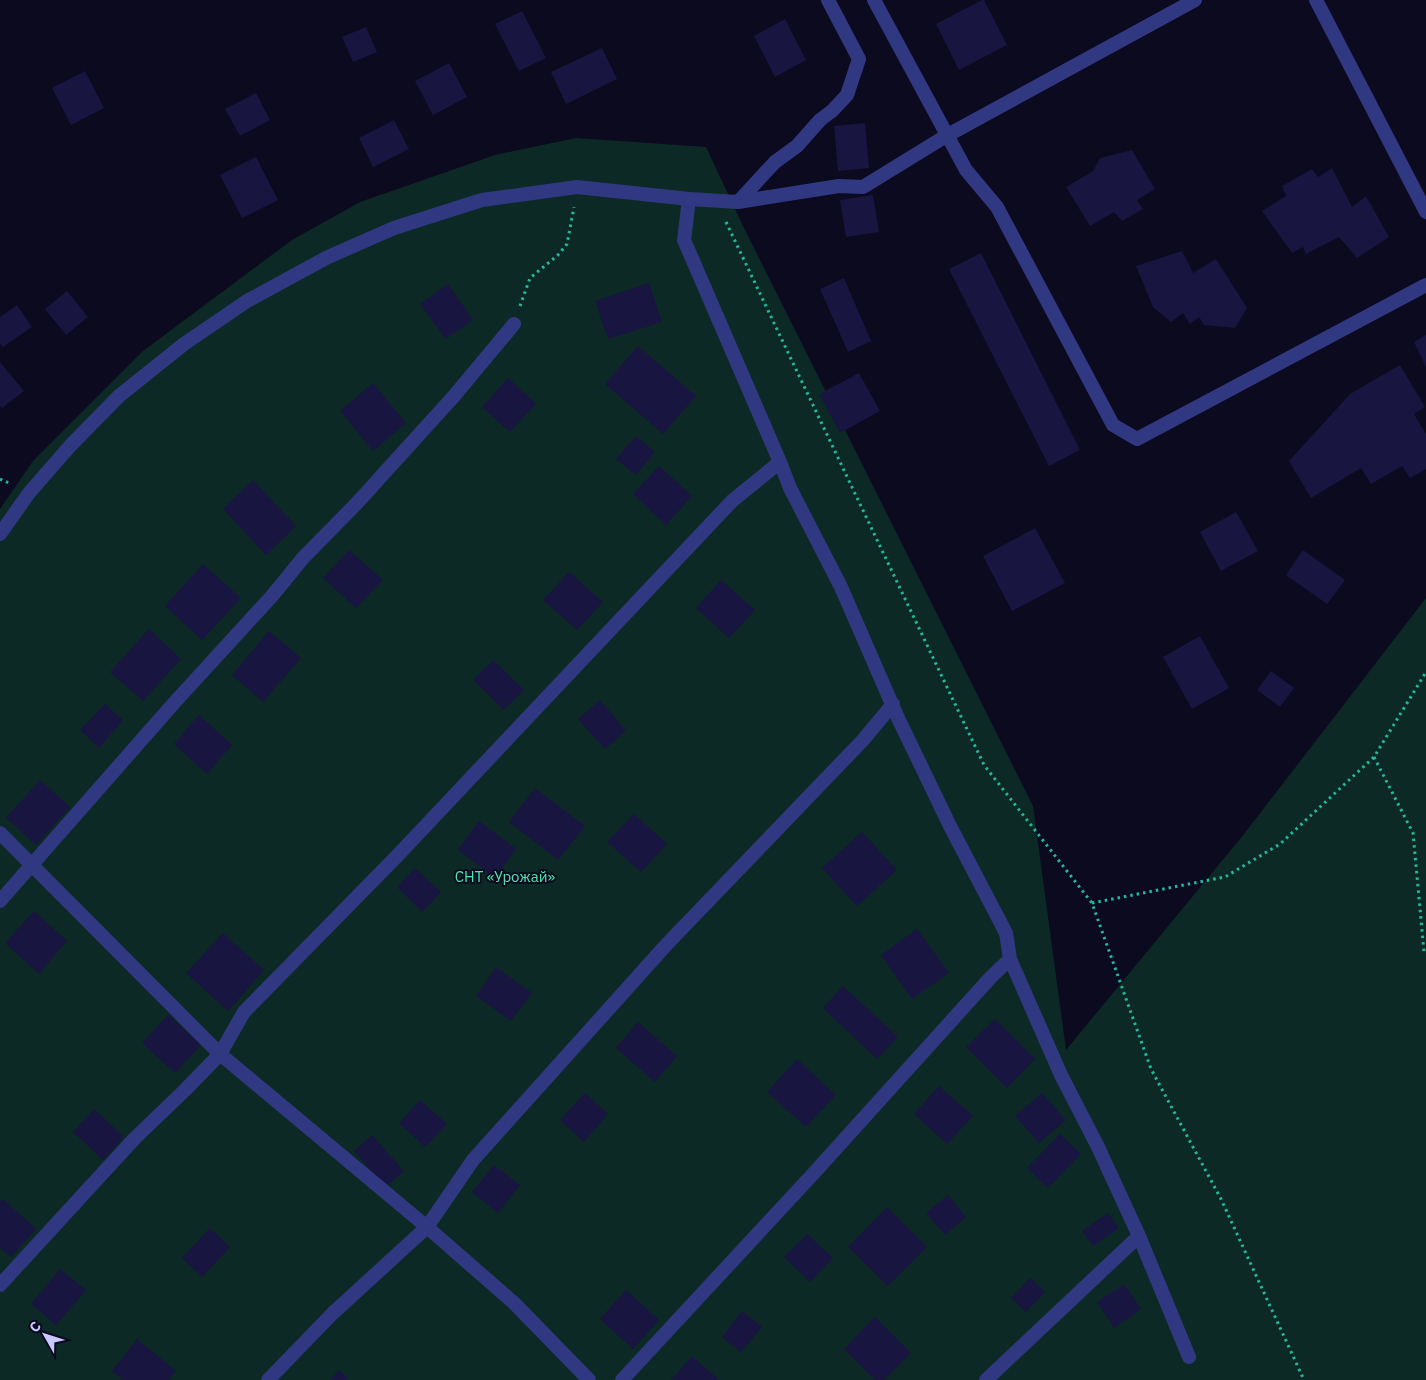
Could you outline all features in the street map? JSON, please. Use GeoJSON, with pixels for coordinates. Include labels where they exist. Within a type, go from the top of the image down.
{"type":"FeatureCollection","features":[{"type":"Feature","properties":{"kind":"street"},"geometry":{"type":"LineString","coordinates":[[738,202],[776,162],[797,146],[820,120],[832,111],[847,95],[859,59],[828,0]]}},
{"type":"Feature","properties":{"kind":"street"},"geometry":{"type":"LineString","coordinates":[[874,0],[966,170],[997,207],[1113,425],[1137,439],[1426,284]]}},
{"type":"Feature","properties":{"kind":"street"},"geometry":{"type":"LineString","coordinates":[[0,534],[29,494],[70,446],[119,396],[184,344],[247,301],[326,258],[394,228],[482,200],[577,187],[689,199],[715,199],[738,202],[839,186],[863,187],[946,136],[1195,0]]}},
{"type":"Feature","properties":{"kind":"street"},"geometry":{"type":"LineString","coordinates":[[1316,0],[1426,212]]}},
{"type":"Feature","properties":{"kind":"street"},"geometry":{"type":"LineString","coordinates":[[689,199],[684,240],[790,488],[841,587],[950,826],[1006,933],[1010,958],[1061,1075],[1098,1147],[1139,1236],[1189,1357]]}},
{"type":"Feature","properties":{"kind":"street"},"geometry":{"type":"LineString","coordinates":[[0,901],[272,596],[303,558],[357,503],[454,396],[514,324]]}},
{"type":"Feature","properties":{"kind":"street"},"geometry":{"type":"LineString","coordinates":[[0,1284],[135,1138],[220,1054],[244,1012],[398,855],[732,501],[780,462]]}},
{"type":"Feature","properties":{"kind":"street"},"geometry":{"type":"LineString","coordinates":[[268,1380],[332,1314],[427,1227],[473,1160],[667,944],[863,740],[893,704]]}},
{"type":"Feature","properties":{"kind":"street"},"geometry":{"type":"LineString","coordinates":[[0,833],[220,1054],[427,1227],[514,1303],[589,1380]]}},
{"type":"Feature","properties":{"kind":"street"},"geometry":{"type":"LineString","coordinates":[[622,1380],[1010,958]]}},
{"type":"Feature","properties":{"kind":"street"},"geometry":{"type":"LineString","coordinates":[[986,1380],[1139,1236]]}},
{"type":"Feature","properties":{"kind":"path"},"geometry":{"type":"LineString","coordinates":[[514,324],[530,278],[558,255],[568,244],[577,187]]}},
{"type":"Feature","properties":{"kind":"path"},"geometry":{"type":"LineString","coordinates":[[715,199],[984,766],[1092,903],[1151,1069],[1221,1199],[1304,1380]]}},
{"type":"Feature","properties":{"kind":"path"},"geometry":{"type":"LineString","coordinates":[[1092,903],[1225,877],[1280,844],[1374,757],[1426,672]]}},
{"type":"Feature","properties":{"kind":"path"},"geometry":{"type":"LineString","coordinates":[[1374,757],[1413,833],[1424,952],[1426,953]]}},
{"type":"Feature","properties":{"kind":"green space","name":"СНТ «Урожай»"},"geometry":{"type":"Polygon","coordinates":[[[576,138],[706,147],[744,228],[1033,806],[1066,1050],[1244,834],[1426,598],[1426,1380],[0,1380],[0,509],[33,461],[143,351],[292,240],[360,202],[495,155],[576,138]]]}},
{"type":"Feature","properties":{"kind":"building"},"geometry":{"type":"Polygon","coordinates":[[[984,0],[1007,45],[959,70],[936,24],[984,0]]]}},
{"type":"Feature","properties":{"kind":"building"},"geometry":{"type":"Polygon","coordinates":[[[522,11],[546,58],[519,71],[495,24],[522,11]]]}},
{"type":"Feature","properties":{"kind":"building"},"geometry":{"type":"Polygon","coordinates":[[[785,19],[806,60],[775,77],[754,36],[785,19]]]}},
{"type":"Feature","properties":{"kind":"building"},"geometry":{"type":"Polygon","coordinates":[[[366,27],[377,52],[353,62],[342,37],[366,27]]]}},
{"type":"Feature","properties":{"kind":"building"},"geometry":{"type":"Polygon","coordinates":[[[602,48],[617,79],[566,104],[551,72],[602,48]]]}},
{"type":"Feature","properties":{"kind":"building"},"geometry":{"type":"Polygon","coordinates":[[[449,63],[467,97],[433,115],[415,81],[449,63]]]}},
{"type":"Feature","properties":{"kind":"building"},"geometry":{"type":"Polygon","coordinates":[[[85,71],[104,108],[71,125],[52,88],[85,71]]]}},
{"type":"Feature","properties":{"kind":"building"},"geometry":{"type":"Polygon","coordinates":[[[256,93],[270,120],[240,136],[225,109],[256,93]]]}},
{"type":"Feature","properties":{"kind":"building"},"geometry":{"type":"Polygon","coordinates":[[[394,120],[409,149],[373,167],[359,138],[394,120]]]}},
{"type":"Feature","properties":{"kind":"building"},"geometry":{"type":"Polygon","coordinates":[[[865,123],[869,168],[838,171],[834,126],[865,123]]]}},
{"type":"Feature","properties":{"kind":"building"},"geometry":{"type":"Polygon","coordinates":[[[1132,150],[1155,189],[1137,200],[1143,209],[1122,221],[1114,212],[1090,226],[1066,187],[1093,171],[1100,158],[1132,150]]]}},
{"type":"Feature","properties":{"kind":"building"},"geometry":{"type":"Polygon","coordinates":[[[256,157],[278,200],[242,218],[220,175],[256,157]]]}},
{"type":"Feature","properties":{"kind":"building"},"geometry":{"type":"Polygon","coordinates":[[[1332,168],[1352,207],[1366,196],[1389,237],[1357,258],[1339,237],[1306,254],[1303,247],[1292,253],[1262,211],[1286,196],[1282,186],[1312,169],[1318,177],[1332,168]]]}},
{"type":"Feature","properties":{"kind":"building"},"geometry":{"type":"Polygon","coordinates":[[[873,195],[879,232],[846,237],[840,200],[873,195]]]}},
{"type":"Feature","properties":{"kind":"building"},"geometry":{"type":"Polygon","coordinates":[[[1182,251],[1193,273],[1216,259],[1247,308],[1235,328],[1204,325],[1199,317],[1190,324],[1183,313],[1171,322],[1153,307],[1136,266],[1182,251]]]}},
{"type":"Feature","properties":{"kind":"building"},"geometry":{"type":"Polygon","coordinates":[[[981,253],[1080,450],[1049,466],[949,269],[981,253]]]}},
{"type":"Feature","properties":{"kind":"building"},"geometry":{"type":"Polygon","coordinates":[[[844,278],[871,341],[848,352],[820,289],[844,278]]]}},
{"type":"Feature","properties":{"kind":"building"},"geometry":{"type":"Polygon","coordinates":[[[649,283],[662,322],[608,339],[595,301],[649,283]]]}},
{"type":"Feature","properties":{"kind":"building"},"geometry":{"type":"Polygon","coordinates":[[[448,284],[473,320],[446,339],[420,304],[448,284]]]}},
{"type":"Feature","properties":{"kind":"building"},"geometry":{"type":"Polygon","coordinates":[[[67,291],[88,317],[66,335],[45,309],[67,291]]]}},
{"type":"Feature","properties":{"kind":"building"},"geometry":{"type":"Polygon","coordinates":[[[17,305],[32,327],[3,347],[0,343],[0,317],[17,305]]]}},
{"type":"Feature","properties":{"kind":"building"},"geometry":{"type":"Polygon","coordinates":[[[1426,335],[1426,367],[1414,342],[1426,335]]]}},
{"type":"Feature","properties":{"kind":"building"},"geometry":{"type":"Polygon","coordinates":[[[638,346],[696,396],[663,434],[605,384],[638,346]]]}},
{"type":"Feature","properties":{"kind":"building"},"geometry":{"type":"Polygon","coordinates":[[[0,362],[24,391],[2,408],[0,406],[0,362]]]}},
{"type":"Feature","properties":{"kind":"building"},"geometry":{"type":"Polygon","coordinates":[[[1400,365],[1425,407],[1414,414],[1426,434],[1426,469],[1410,478],[1402,466],[1371,484],[1361,468],[1311,498],[1289,461],[1350,394],[1400,365]]]}},
{"type":"Feature","properties":{"kind":"building"},"geometry":{"type":"Polygon","coordinates":[[[859,373],[880,411],[840,433],[819,394],[859,373]]]}},
{"type":"Feature","properties":{"kind":"building"},"geometry":{"type":"Polygon","coordinates":[[[508,378],[536,404],[510,432],[482,407],[508,378]]]}},
{"type":"Feature","properties":{"kind":"building"},"geometry":{"type":"Polygon","coordinates":[[[373,383],[406,423],[373,451],[340,411],[373,383]]]}},
{"type":"Feature","properties":{"kind":"building"},"geometry":{"type":"Polygon","coordinates":[[[636,436],[655,452],[636,475],[616,459],[636,436]]]}},
{"type":"Feature","properties":{"kind":"building"},"geometry":{"type":"Polygon","coordinates":[[[659,466],[692,496],[666,525],[633,494],[659,466]]]}},
{"type":"Feature","properties":{"kind":"building"},"geometry":{"type":"Polygon","coordinates":[[[253,480],[296,526],[266,555],[223,509],[253,480]]]}},
{"type":"Feature","properties":{"kind":"building"},"geometry":{"type":"Polygon","coordinates":[[[1236,512],[1258,551],[1221,571],[1200,532],[1236,512]]]}},
{"type":"Feature","properties":{"kind":"building"},"geometry":{"type":"Polygon","coordinates":[[[1035,528],[1065,583],[1012,611],[983,556],[1035,528]]]}},
{"type":"Feature","properties":{"kind":"building"},"geometry":{"type":"Polygon","coordinates":[[[349,550],[383,580],[356,608],[323,578],[349,550]]]}},
{"type":"Feature","properties":{"kind":"building"},"geometry":{"type":"Polygon","coordinates":[[[1303,550],[1345,580],[1327,604],[1286,575],[1303,550]]]}},
{"type":"Feature","properties":{"kind":"building"},"geometry":{"type":"Polygon","coordinates":[[[203,564],[241,598],[202,640],[165,606],[203,564]]]}},
{"type":"Feature","properties":{"kind":"building"},"geometry":{"type":"Polygon","coordinates":[[[569,572],[603,602],[577,630],[543,600],[569,572]]]}},
{"type":"Feature","properties":{"kind":"building"},"geometry":{"type":"Polygon","coordinates":[[[721,580],[755,610],[729,638],[696,608],[721,580]]]}},
{"type":"Feature","properties":{"kind":"building"},"geometry":{"type":"Polygon","coordinates":[[[149,629],[181,659],[143,701],[110,672],[149,629]]]}},
{"type":"Feature","properties":{"kind":"building"},"geometry":{"type":"Polygon","coordinates":[[[269,631],[301,658],[263,702],[232,675],[269,631]]]}},
{"type":"Feature","properties":{"kind":"building"},"geometry":{"type":"Polygon","coordinates":[[[1200,636],[1229,688],[1192,709],[1163,657],[1200,636]]]}},
{"type":"Feature","properties":{"kind":"building"},"geometry":{"type":"Polygon","coordinates":[[[493,660],[524,690],[504,710],[473,680],[493,660]]]}},
{"type":"Feature","properties":{"kind":"building"},"geometry":{"type":"Polygon","coordinates":[[[1271,671],[1294,688],[1280,707],[1257,690],[1271,671]]]}},
{"type":"Feature","properties":{"kind":"building"},"geometry":{"type":"Polygon","coordinates":[[[600,700],[626,731],[605,749],[578,719],[600,700]]]}},
{"type":"Feature","properties":{"kind":"building"},"geometry":{"type":"Polygon","coordinates":[[[105,704],[123,720],[99,748],[80,730],[105,704]]]}},
{"type":"Feature","properties":{"kind":"building"},"geometry":{"type":"Polygon","coordinates":[[[199,715],[232,745],[207,774],[174,744],[199,715]]]}},
{"type":"Feature","properties":{"kind":"building"},"geometry":{"type":"Polygon","coordinates":[[[40,780],[70,807],[36,845],[6,818],[40,780]]]}},
{"type":"Feature","properties":{"kind":"building"},"geometry":{"type":"Polygon","coordinates":[[[535,788],[585,826],[558,860],[509,822],[535,788]]]}},
{"type":"Feature","properties":{"kind":"building"},"geometry":{"type":"Polygon","coordinates":[[[634,814],[667,844],[641,872],[607,842],[634,814]]]}},
{"type":"Feature","properties":{"kind":"building"},"geometry":{"type":"Polygon","coordinates":[[[479,821],[516,849],[495,878],[458,850],[479,821]]]}},
{"type":"Feature","properties":{"kind":"building"},"geometry":{"type":"Polygon","coordinates":[[[862,832],[897,870],[857,906],[822,868],[862,832]]]}},
{"type":"Feature","properties":{"kind":"building"},"geometry":{"type":"Polygon","coordinates":[[[415,868],[441,892],[422,912],[397,887],[415,868]]]}},
{"type":"Feature","properties":{"kind":"building"},"geometry":{"type":"Polygon","coordinates":[[[34,911],[67,941],[39,974],[5,943],[34,911]]]}},
{"type":"Feature","properties":{"kind":"building"},"geometry":{"type":"Polygon","coordinates":[[[917,929],[949,973],[912,999],[881,955],[917,929]]]}},
{"type":"Feature","properties":{"kind":"building"},"geometry":{"type":"Polygon","coordinates":[[[223,933],[264,970],[228,1011],[186,973],[223,933]]]}},
{"type":"Feature","properties":{"kind":"building"},"geometry":{"type":"Polygon","coordinates":[[[496,967],[532,993],[511,1021],[476,996],[496,967]]]}},
{"type":"Feature","properties":{"kind":"building"},"geometry":{"type":"Polygon","coordinates":[[[843,986],[898,1037],[877,1059],[823,1008],[843,986]]]}},
{"type":"Feature","properties":{"kind":"building"},"geometry":{"type":"Polygon","coordinates":[[[168,1015],[201,1045],[175,1073],[142,1043],[168,1015]]]}},
{"type":"Feature","properties":{"kind":"building"},"geometry":{"type":"Polygon","coordinates":[[[995,1019],[1035,1059],[1007,1088],[966,1047],[995,1019]]]}},
{"type":"Feature","properties":{"kind":"building"},"geometry":{"type":"Polygon","coordinates":[[[638,1022],[677,1056],[655,1082],[616,1048],[638,1022]]]}},
{"type":"Feature","properties":{"kind":"building"},"geometry":{"type":"Polygon","coordinates":[[[797,1059],[836,1095],[806,1127],[767,1092],[797,1059]]]}},
{"type":"Feature","properties":{"kind":"building"},"geometry":{"type":"Polygon","coordinates":[[[939,1086],[973,1116],[947,1144],[914,1114],[939,1086]]]}},
{"type":"Feature","properties":{"kind":"building"},"geometry":{"type":"Polygon","coordinates":[[[585,1093],[608,1114],[584,1142],[560,1120],[585,1093]]]}},
{"type":"Feature","properties":{"kind":"building"},"geometry":{"type":"Polygon","coordinates":[[[1042,1093],[1066,1120],[1039,1143],[1015,1116],[1042,1093]]]}},
{"type":"Feature","properties":{"kind":"building"},"geometry":{"type":"Polygon","coordinates":[[[420,1100],[447,1124],[425,1147],[399,1123],[420,1100]]]}},
{"type":"Feature","properties":{"kind":"building"},"geometry":{"type":"Polygon","coordinates":[[[94,1109],[124,1137],[103,1160],[73,1132],[94,1109]]]}},
{"type":"Feature","properties":{"kind":"building"},"geometry":{"type":"Polygon","coordinates":[[[1060,1134],[1081,1154],[1048,1188],[1027,1168],[1060,1134]]]}},
{"type":"Feature","properties":{"kind":"building"},"geometry":{"type":"Polygon","coordinates":[[[372,1135],[404,1171],[385,1187],[354,1151],[372,1135]]]}},
{"type":"Feature","properties":{"kind":"building"},"geometry":{"type":"Polygon","coordinates":[[[494,1165],[520,1185],[498,1213],[472,1192],[494,1165]]]}},
{"type":"Feature","properties":{"kind":"building"},"geometry":{"type":"Polygon","coordinates":[[[948,1195],[966,1217],[945,1235],[926,1213],[948,1195]]]}},
{"type":"Feature","properties":{"kind":"building"},"geometry":{"type":"Polygon","coordinates":[[[3,1199],[36,1229],[11,1257],[0,1248],[0,1202],[3,1199]]]}},
{"type":"Feature","properties":{"kind":"building"},"geometry":{"type":"Polygon","coordinates":[[[887,1207],[927,1247],[888,1286],[848,1247],[887,1207]]]}},
{"type":"Feature","properties":{"kind":"building"},"geometry":{"type":"Polygon","coordinates":[[[1108,1213],[1119,1228],[1093,1246],[1082,1231],[1108,1213]]]}},
{"type":"Feature","properties":{"kind":"building"},"geometry":{"type":"Polygon","coordinates":[[[210,1228],[230,1247],[202,1277],[182,1258],[210,1228]]]}},
{"type":"Feature","properties":{"kind":"building"},"geometry":{"type":"Polygon","coordinates":[[[807,1234],[833,1258],[810,1282],[784,1257],[807,1234]]]}},
{"type":"Feature","properties":{"kind":"building"},"geometry":{"type":"Polygon","coordinates":[[[60,1269],[86,1290],[56,1325],[31,1304],[60,1269]]]}},
{"type":"Feature","properties":{"kind":"building"},"geometry":{"type":"Polygon","coordinates":[[[1030,1278],[1045,1292],[1026,1312],[1011,1298],[1030,1278]]]}},
{"type":"Feature","properties":{"kind":"building"},"geometry":{"type":"Polygon","coordinates":[[[1124,1284],[1141,1309],[1114,1328],[1097,1302],[1124,1284]]]}},
{"type":"Feature","properties":{"kind":"building"},"geometry":{"type":"Polygon","coordinates":[[[626,1290],[659,1320],[633,1349],[600,1319],[626,1290]]]}},
{"type":"Feature","properties":{"kind":"building"},"geometry":{"type":"Polygon","coordinates":[[[742,1311],[762,1327],[741,1352],[722,1337],[742,1311]]]}},
{"type":"Feature","properties":{"kind":"building"},"geometry":{"type":"Polygon","coordinates":[[[875,1317],[911,1353],[884,1380],[875,1380],[844,1349],[875,1317]]]}},
{"type":"Feature","properties":{"kind":"building"},"geometry":{"type":"Polygon","coordinates":[[[137,1339],[176,1371],[168,1380],[123,1380],[112,1371],[137,1339]]]}},
{"type":"Feature","properties":{"kind":"building"},"geometry":{"type":"Polygon","coordinates":[[[692,1356],[719,1380],[671,1380],[692,1356]]]}},
{"type":"Feature","properties":{"kind":"building"},"geometry":{"type":"Polygon","coordinates":[[[339,1370],[349,1380],[330,1380],[339,1370]]]}}]}
